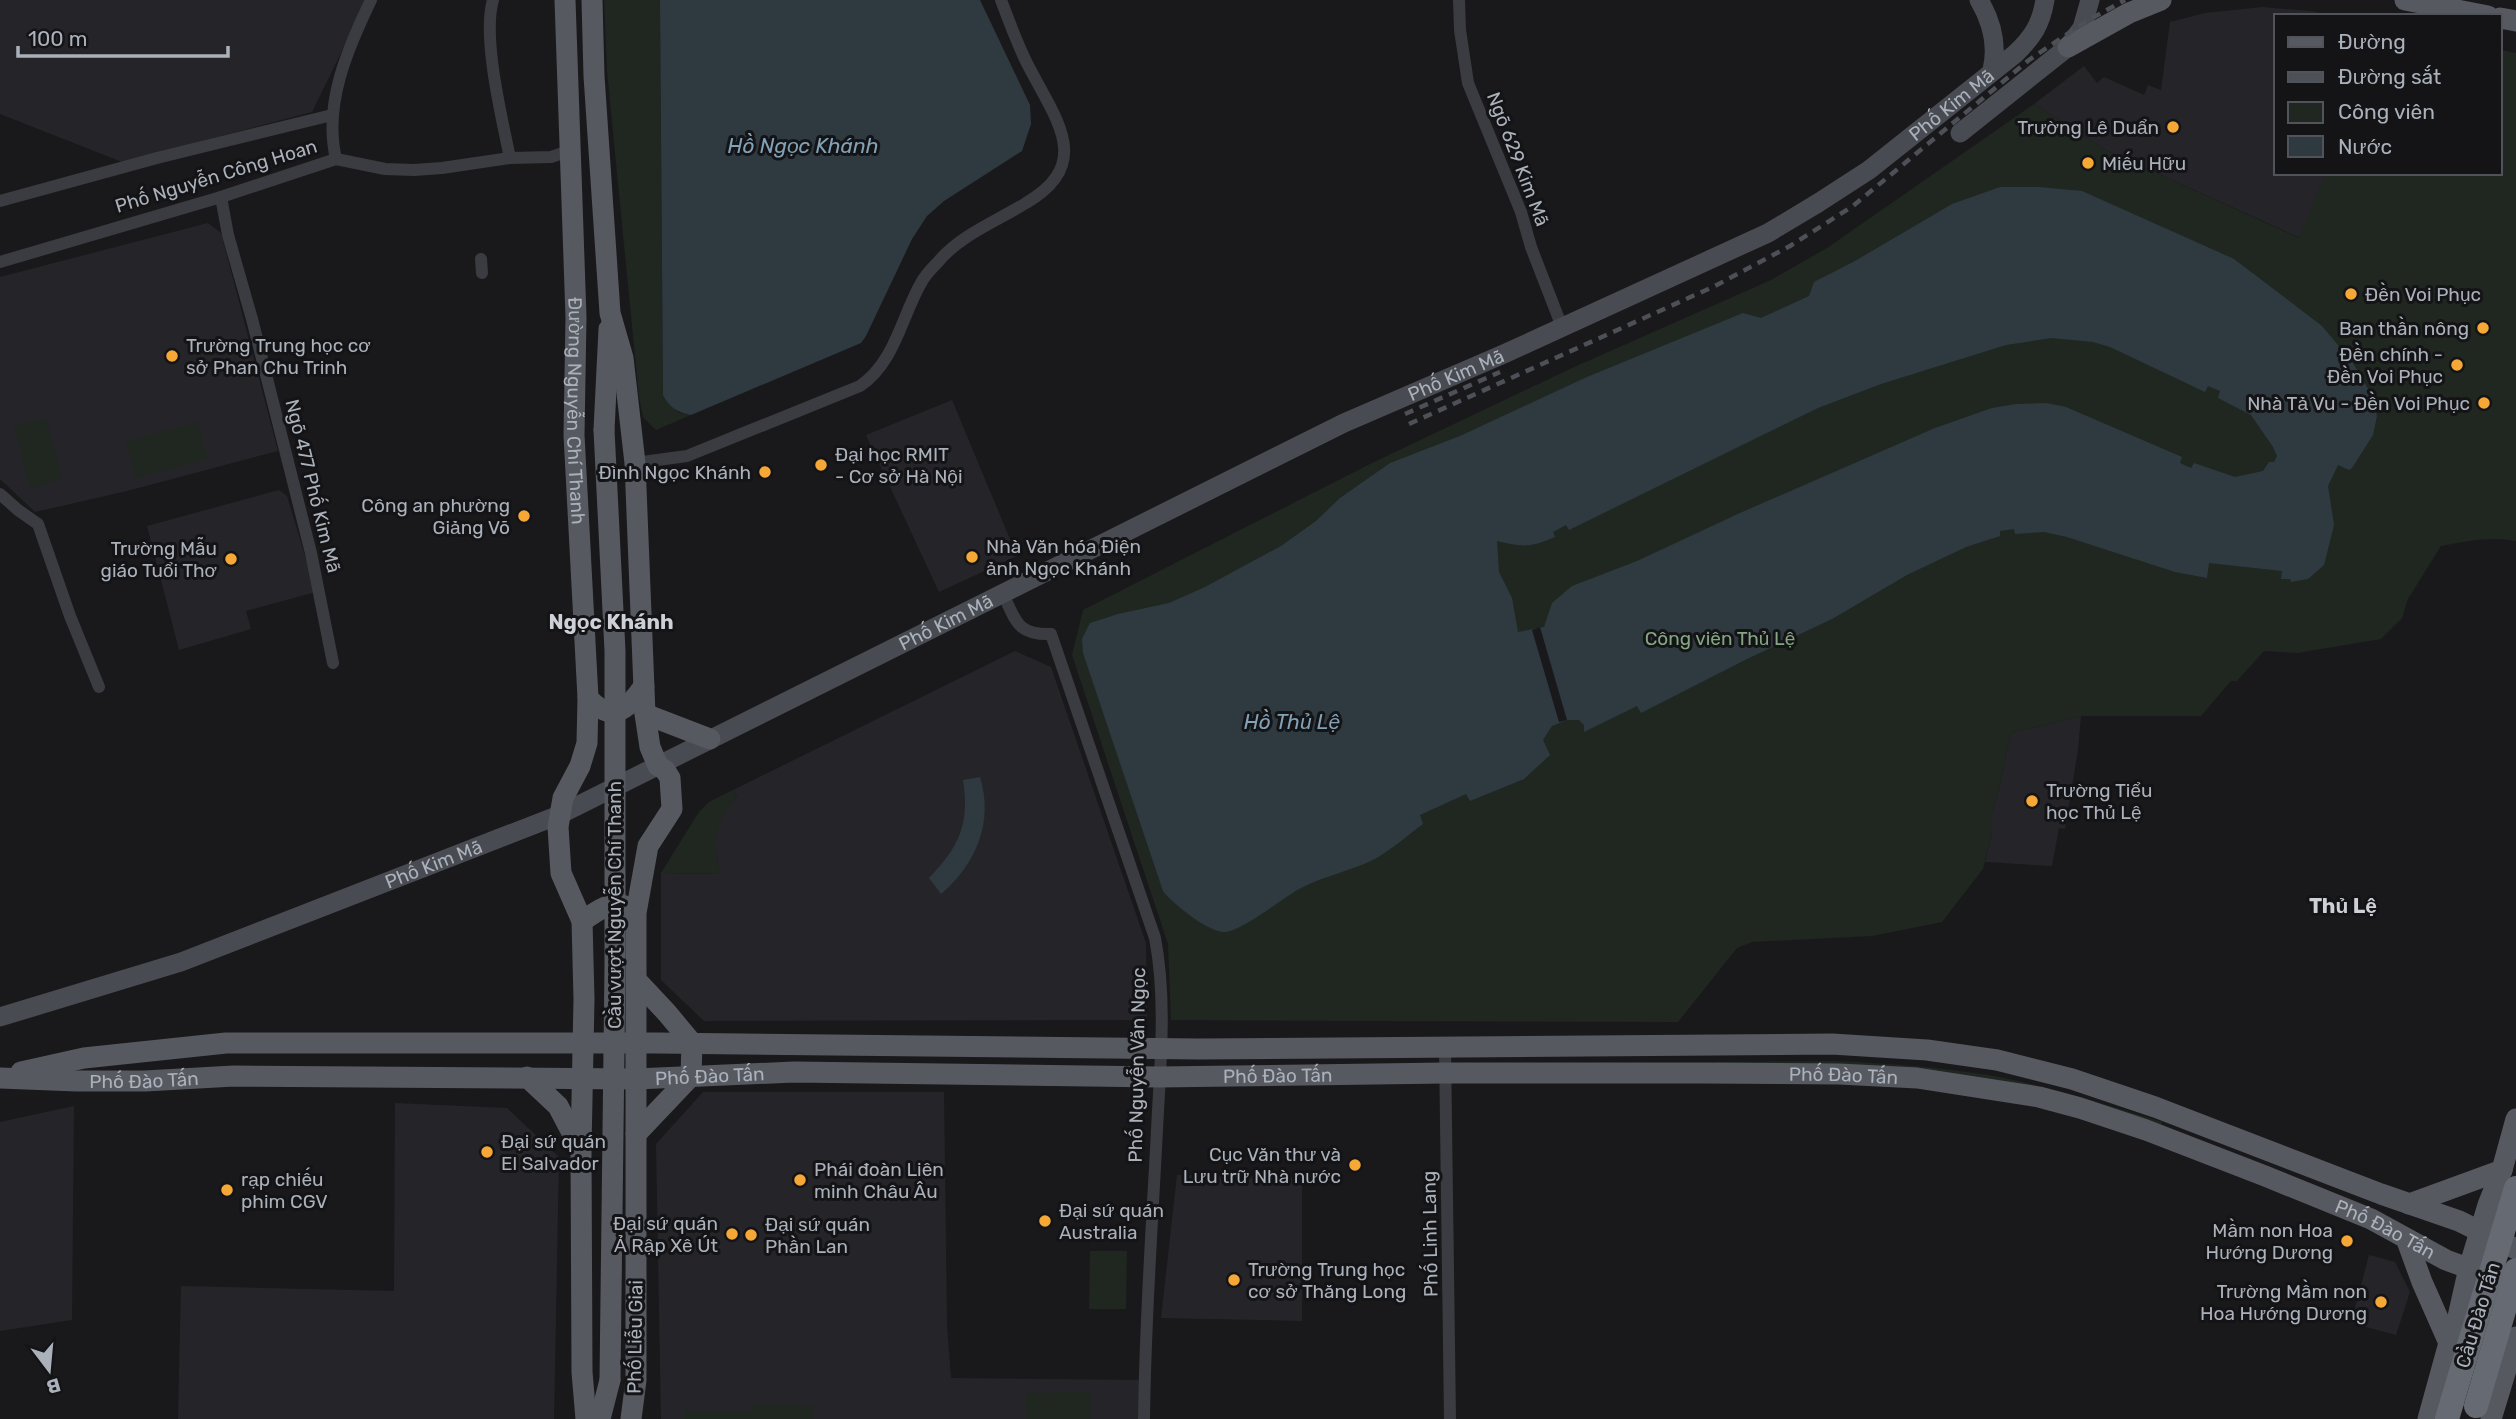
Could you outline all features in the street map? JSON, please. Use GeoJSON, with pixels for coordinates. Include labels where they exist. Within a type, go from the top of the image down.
{"type":"FeatureCollection","features":[{"type":"Feature","properties":{"kind":"highway","name":"Cầu Đào Tấn"},"geometry":{"type":"LineString","coordinates":[[2467,1413],[2509,1179]]}},
{"type":"Feature","properties":{"kind":"highway","name":"Cầu Đào Tấn"},"geometry":{"type":"LineString","coordinates":[[2467,1413],[2516,1270]]}},
{"type":"Feature","properties":{"kind":"main road","name":"Đường Nguyễn Chí Thanh"},"geometry":{"type":"LineString","coordinates":[[559,815],[563,798],[580,766],[587,743],[588,698],[574,435],[576,317],[565,0]]}},
{"type":"Feature","properties":{"kind":"main road","name":"Đường Nguyễn Chí Thanh"},"geometry":{"type":"LineString","coordinates":[[592,0],[594,76],[610,313],[623,358],[635,463],[645,715],[650,747],[657,766]]}},
{"type":"Feature","properties":{"kind":"main road"},"geometry":{"type":"LineString","coordinates":[[1979,0],[1986,12],[1994,38],[1995,58],[1987,74],[1999,102]]}},
{"type":"Feature","properties":{"kind":"main road","name":"Phố Kim Mã"},"geometry":{"type":"LineString","coordinates":[[0,1017],[180,962],[559,815],[1344,423],[1768,233],[1869,170],[2029,41],[2040,26],[2045,0]]}},
{"type":"Feature","properties":{"kind":"main road","name":"Phố Kim Mã"},"geometry":{"type":"LineString","coordinates":[[1960,133],[2068,47],[2082,28],[2090,0]]}},
{"type":"Feature","properties":{"kind":"main road"},"geometry":{"type":"LineString","coordinates":[[2068,47],[2129,13],[2161,0]]}},
{"type":"Feature","properties":{"kind":"main road"},"geometry":{"type":"LineString","coordinates":[[2405,0],[2478,14]]}},
{"type":"Feature","properties":{"kind":"main road","name":"Cầu vượt Nguyễn Chí Thanh"},"geometry":{"type":"LineString","coordinates":[[610,313],[604,430],[615,651],[615,966],[610,1380],[619,1419]]}},
{"type":"Feature","properties":{"kind":"main road","name":"Cầu vượt Nguyễn Chí Thanh"},"geometry":{"type":"LineString","coordinates":[[576,317],[604,430]]}},
{"type":"Feature","properties":{"kind":"main road"},"geometry":{"type":"LineString","coordinates":[[588,698],[609,713],[623,709],[633,702],[644,686]]}},
{"type":"Feature","properties":{"kind":"main road"},"geometry":{"type":"LineString","coordinates":[[645,715],[710,739]]}},
{"type":"Feature","properties":{"kind":"main road","name":"Phố Liễu Giai"},"geometry":{"type":"LineString","coordinates":[[631,1419],[636,1380],[636,913],[648,846],[672,809],[670,778],[665,770],[657,766]]}},
{"type":"Feature","properties":{"kind":"main road"},"geometry":{"type":"LineString","coordinates":[[559,815],[561,873],[582,921],[584,999],[581,1185],[583,1383],[586,1419]]}},
{"type":"Feature","properties":{"kind":"main road"},"geometry":{"type":"LineString","coordinates":[[582,921],[606,905],[621,903],[636,913]]}},
{"type":"Feature","properties":{"kind":"main road"},"geometry":{"type":"LineString","coordinates":[[636,1135],[691,1076],[692,1044],[638,982]]}},
{"type":"Feature","properties":{"kind":"main road","name":"Phố Đào Tấn"},"geometry":{"type":"LineString","coordinates":[[0,1077],[84,1058],[226,1044],[1160,1048],[1832,1044],[1927,1051],[1997,1060],[2072,1079],[2172,1113],[2480,1231],[2516,1248]]}},
{"type":"Feature","properties":{"kind":"main road"},"geometry":{"type":"LineString","coordinates":[[558,1044],[558,1079]]}},
{"type":"Feature","properties":{"kind":"main road"},"geometry":{"type":"LineString","coordinates":[[1036,1046],[1036,1074]]}},
{"type":"Feature","properties":{"kind":"main road","name":"Phố Đào Tấn"},"geometry":{"type":"LineString","coordinates":[[0,1077],[77,1082],[234,1076],[636,1079],[784,1072],[1159,1077],[1445,1073],[1812,1074],[1917,1078],[2039,1097],[2092,1112],[2265,1175],[2371,1219],[2407,1241],[2516,1286]]}},
{"type":"Feature","properties":{"kind":"main road"},"geometry":{"type":"LineString","coordinates":[[527,1077],[558,1106],[581,1149]]}},
{"type":"Feature","properties":{"kind":"main road"},"geometry":{"type":"LineString","coordinates":[[2160,1136],[2172,1113]]}},
{"type":"Feature","properties":{"kind":"main road"},"geometry":{"type":"LineString","coordinates":[[2428,1419],[2480,1231],[2509,1179],[2516,1119]]}},
{"type":"Feature","properties":{"kind":"main road"},"geometry":{"type":"LineString","coordinates":[[581,1185],[609,1173],[626,1177],[636,1185]]}},
{"type":"Feature","properties":{"kind":"main road"},"geometry":{"type":"LineString","coordinates":[[2409,1204],[2509,1179]]}},
{"type":"Feature","properties":{"kind":"main road"},"geometry":{"type":"LineString","coordinates":[[2407,1241],[2422,1282],[2452,1336]]}},
{"type":"Feature","properties":{"kind":"main road"},"geometry":{"type":"LineString","coordinates":[[2452,1336],[2474,1319],[2493,1323],[2515,1341],[2467,1413]]}},
{"type":"Feature","properties":{"kind":"main road","name":"Cầu vượt Nguyễn Chí Thanh"},"geometry":{"type":"LineString","coordinates":[[600,1419],[610,1380]]}},
{"type":"Feature","properties":{"kind":"street"},"geometry":{"type":"LineString","coordinates":[[337,159],[331,138],[332,114],[349,45],[371,0]]}},
{"type":"Feature","properties":{"kind":"street"},"geometry":{"type":"LineString","coordinates":[[494,0],[489,14],[497,97],[510,158]]}},
{"type":"Feature","properties":{"kind":"street"},"geometry":{"type":"LineString","coordinates":[[635,463],[687,456],[860,386],[875,376],[886,359],[921,282],[940,259],[960,241],[1033,199],[1054,183],[1065,163],[1054,111],[1029,67],[1001,0]]}},
{"type":"Feature","properties":{"kind":"street","name":"Ngõ 629 Kim Mã"},"geometry":{"type":"LineString","coordinates":[[1459,0],[1460,30],[1468,83],[1521,212],[1531,247],[1562,327]]}},
{"type":"Feature","properties":{"kind":"street","name":"Phố Nguyễn Công Hoan"},"geometry":{"type":"LineString","coordinates":[[0,201],[332,114]]}},
{"type":"Feature","properties":{"kind":"street","name":"Phố Nguyễn Công Hoan"},"geometry":{"type":"LineString","coordinates":[[0,262],[220,197],[337,159],[397,170],[442,168],[510,158],[551,157],[572,150]]}},
{"type":"Feature","properties":{"kind":"street","name":"Ngõ 477 Phố Kim Mã"},"geometry":{"type":"LineString","coordinates":[[220,197],[311,553],[333,663]]}},
{"type":"Feature","properties":{"kind":"street"},"geometry":{"type":"LineString","coordinates":[[481,260],[482,273]]}},
{"type":"Feature","properties":{"kind":"street"},"geometry":{"type":"LineString","coordinates":[[0,494],[38,524],[70,616],[99,687]]}},
{"type":"Feature","properties":{"kind":"street","name":"Phố Nguyễn Văn Ngọc"},"geometry":{"type":"LineString","coordinates":[[1002,592],[1019,626],[1034,634],[1051,634],[1155,938],[1161,968],[1159,1077],[1144,1419]]}},
{"type":"Feature","properties":{"kind":"street","name":"Phố Linh Lang"},"geometry":{"type":"LineString","coordinates":[[1445,1048],[1450,1419]]}},
{"type":"Feature","properties":{"kind":"shaded area"},"geometry":{"type":"Polygon","coordinates":[[[0,0],[367,0],[312,112],[122,162],[0,114],[0,0]]]}},
{"type":"Feature","properties":{"kind":"shaded area","name":"Trường Lê Duẩn"},"geometry":{"type":"Polygon","coordinates":[[[2262,7],[2326,14],[2274,14],[2274,175],[2325,175],[2300,238],[2106,150],[2034,104],[2084,66],[2097,83],[2104,77],[2144,95],[2148,85],[2161,90],[2170,22],[2205,13],[2262,7]]]}},
{"type":"Feature","properties":{"kind":"shaded area","name":"Trường Trung học cơ sở Phan Chu Trinh"},"geometry":{"type":"Polygon","coordinates":[[[208,223],[221,233],[278,451],[35,512],[0,479],[0,277],[208,223]]]}},
{"type":"Feature","properties":{"kind":"shaded area"},"geometry":{"type":"Polygon","coordinates":[[[952,400],[1017,556],[939,592],[866,435],[952,400]]]}},
{"type":"Feature","properties":{"kind":"shaded area","name":"Trường Mẫu giáo Tuổi Thơ"},"geometry":{"type":"Polygon","coordinates":[[[279,490],[287,496],[316,592],[246,611],[251,629],[179,650],[147,526],[279,490]]]}},
{"type":"Feature","properties":{"kind":"shaded area"},"geometry":{"type":"Polygon","coordinates":[[[1015,651],[1051,667],[1146,943],[1147,1020],[704,1021],[661,980],[661,873],[721,874],[714,846],[720,817],[737,797],[733,790],[1015,651]]]}},
{"type":"Feature","properties":{"kind":"shaded area","name":"Trường Tiểu học Thủ Lệ"},"geometry":{"type":"Polygon","coordinates":[[[2081,716],[2065,829],[2059,828],[2052,866],[1985,862],[1992,832],[1992,813],[2011,733],[2081,716]]]}},
{"type":"Feature","properties":{"kind":"shaded area"},"geometry":{"type":"Polygon","coordinates":[[[703,1092],[944,1092],[947,1325],[951,1378],[1139,1380],[1138,1419],[661,1419],[656,1144],[703,1092]]]}},
{"type":"Feature","properties":{"kind":"shaded area"},"geometry":{"type":"Polygon","coordinates":[[[395,1103],[507,1108],[559,1157],[554,1419],[178,1419],[181,1286],[394,1291],[395,1103]]]}},
{"type":"Feature","properties":{"kind":"shaded area"},"geometry":{"type":"Polygon","coordinates":[[[74,1106],[72,1320],[0,1331],[0,1122],[74,1106]]]}},
{"type":"Feature","properties":{"kind":"shaded area","name":"Trường Trung học cơ sở Thăng Long"},"geometry":{"type":"Polygon","coordinates":[[[1177,1175],[1302,1177],[1302,1321],[1161,1318],[1177,1175]]]}},
{"type":"Feature","properties":{"kind":"shaded area","name":"Trường Mầm non Hoa Hướng Dương"},"geometry":{"type":"Polygon","coordinates":[[[2369,1255],[2395,1262],[2410,1292],[2396,1335],[2351,1323],[2369,1255]]]}},
{"type":"Feature","properties":{"kind":"green space"},"geometry":{"type":"Polygon","coordinates":[[[604,0],[660,0],[663,395],[678,412],[691,415],[656,430],[643,417],[639,397],[607,71],[604,0]]]}},
{"type":"Feature","properties":{"kind":"green space","name":"Công viên Thủ Lệ"},"geometry":{"type":"Polygon","coordinates":[[[2502,50],[2516,53],[2516,541],[2488,539],[2441,546],[2408,599],[2402,618],[2381,639],[2297,653],[2264,651],[2237,681],[2231,681],[2201,716],[2081,716],[2011,733],[1992,813],[1992,832],[1983,869],[1942,922],[1872,936],[1752,942],[1737,948],[1678,1022],[1171,1020],[1168,944],[1072,655],[1083,610],[1370,464],[1572,368],[1771,280],[1827,248],[2034,104],[2106,150],[2299,238],[2325,175],[2502,175],[2502,50]]]}},
{"type":"Feature","properties":{"kind":"green space"},"geometry":{"type":"Polygon","coordinates":[[[46,418],[62,479],[30,488],[14,426],[46,418]]]}},
{"type":"Feature","properties":{"kind":"green space"},"geometry":{"type":"Polygon","coordinates":[[[198,422],[207,459],[136,478],[126,441],[198,422]]]}},
{"type":"Feature","properties":{"kind":"green space"},"geometry":{"type":"Polygon","coordinates":[[[733,790],[737,797],[724,815],[715,842],[722,874],[661,873],[699,812],[709,802],[733,790]]]}},
{"type":"Feature","properties":{"kind":"green space"},"geometry":{"type":"Polygon","coordinates":[[[1834,1061],[1911,1066],[2010,1079],[2163,1122],[2157,1129],[2084,1105],[1714,1064],[1834,1061]]]}},
{"type":"Feature","properties":{"kind":"green space"},"geometry":{"type":"Polygon","coordinates":[[[1090,1251],[1127,1251],[1126,1309],[1089,1309],[1090,1251]]]}},
{"type":"Feature","properties":{"kind":"green space"},"geometry":{"type":"Polygon","coordinates":[[[1089,1392],[1089,1419],[1026,1419],[1026,1393],[1089,1392]]]}},
{"type":"Feature","properties":{"kind":"green space"},"geometry":{"type":"Polygon","coordinates":[[[750,1405],[814,1406],[813,1419],[684,1419],[684,1411],[749,1411],[750,1405]]]}},
{"type":"Feature","properties":{"kind":"water","name":"Hồ Ngọc Khánh"},"geometry":{"type":"Polygon","coordinates":[[[660,0],[980,0],[1030,105],[1031,124],[1022,151],[944,201],[927,216],[912,239],[861,343],[691,415],[674,409],[663,395],[660,0]]]}},
{"type":"Feature","properties":{"kind":"water","name":"Hồ Thủ Lệ"},"geometry":{"type":"Polygon","coordinates":[[[2000,187],[2082,191],[2234,259],[2322,326],[2353,363],[2371,394],[2377,416],[2373,435],[2352,468],[2349,470],[2338,465],[2328,486],[2334,525],[2324,565],[2308,579],[2291,582],[2290,579],[2281,579],[2282,571],[2209,563],[2207,578],[2175,572],[2067,537],[2044,532],[2015,534],[2014,529],[2000,531],[2000,536],[1966,547],[1907,575],[1832,619],[1641,713],[1637,706],[1584,732],[1584,725],[1579,720],[1567,720],[1552,726],[1543,740],[1550,755],[1524,779],[1470,801],[1466,794],[1420,815],[1423,824],[1375,859],[1299,889],[1232,930],[1225,932],[1210,928],[1182,910],[1163,891],[1083,653],[1082,639],[1090,623],[1169,603],[1205,587],[1281,546],[1316,521],[1340,498],[1390,463],[1460,436],[1587,377],[1743,313],[1761,318],[1809,296],[1814,282],[1952,204],[2000,187]],[[2051,338],[2006,345],[1881,384],[1818,408],[1569,530],[1566,525],[1553,532],[1555,537],[1546,541],[1526,545],[1497,541],[1499,572],[1512,598],[1518,632],[1544,627],[1552,603],[1572,586],[1637,561],[1935,428],[1992,408],[2046,403],[2066,407],[2182,457],[2180,463],[2191,468],[2194,463],[2235,477],[2263,471],[2269,462],[2274,462],[2277,456],[2273,447],[2251,415],[2218,398],[2220,391],[2208,386],[2205,392],[2110,347],[2093,342],[2051,338]]]}},
{"type":"Feature","properties":{"kind":"water"},"geometry":{"type":"Polygon","coordinates":[[[980,777],[985,810],[979,841],[964,869],[941,894],[929,878],[948,856],[960,834],[965,810],[963,780],[980,777]]]}},
{"type":"Feature","properties":{"kind":"pier"},"geometry":{"type":"Polygon","coordinates":[[[1540,627],[1567,720],[1559,722],[1532,630],[1540,627]]]}},
{"type":"Feature","properties":{"kind":"railway"},"geometry":{"type":"LineString","coordinates":[[1409,424],[1715,286],[1790,246],[1853,206],[2029,60],[2085,22],[2125,0]]}},
{"type":"Feature","properties":{"kind":"railway"},"geometry":{"type":"LineString","coordinates":[[1405,414],[1500,372]]}},
{"type":"Feature","properties":{"kind":"place","name":"Trường Lê Duẩn"},"geometry":{"type":"Point","coordinates":[2173,127]}},
{"type":"Feature","properties":{"kind":"place","name":"Miếu Hữu"},"geometry":{"type":"Point","coordinates":[2088,163]}},
{"type":"Feature","properties":{"kind":"place","name":"Đền Voi Phục"},"geometry":{"type":"Point","coordinates":[2351,294]}},
{"type":"Feature","properties":{"kind":"place","name":"Ban thần nông"},"geometry":{"type":"Point","coordinates":[2483,328]}},
{"type":"Feature","properties":{"kind":"place","name":"Trường Trung học cơ sở Phan Chu Trinh"},"geometry":{"type":"Point","coordinates":[172,356]}},
{"type":"Feature","properties":{"kind":"place","name":"Đền chính - Đền Voi Phục"},"geometry":{"type":"Point","coordinates":[2457,365]}},
{"type":"Feature","properties":{"kind":"place","name":"Nhà Tả Vu - Đền Voi Phục"},"geometry":{"type":"Point","coordinates":[2484,403]}},
{"type":"Feature","properties":{"kind":"place","name":"Đại học RMIT - Cơ sở Hà Nội"},"geometry":{"type":"Point","coordinates":[821,465]}},
{"type":"Feature","properties":{"kind":"place","name":"Đình Ngọc Khánh"},"geometry":{"type":"Point","coordinates":[765,472]}},
{"type":"Feature","properties":{"kind":"place","name":"Công an phường Giảng Võ"},"geometry":{"type":"Point","coordinates":[524,516]}},
{"type":"Feature","properties":{"kind":"place","name":"Nhà Văn hóa Điện ảnh Ngọc Khánh"},"geometry":{"type":"Point","coordinates":[972,557]}},
{"type":"Feature","properties":{"kind":"place","name":"Trường Mẫu giáo Tuổi Thơ"},"geometry":{"type":"Point","coordinates":[231,559]}},
{"type":"Feature","properties":{"kind":"place","name":"Trường Tiểu học Thủ Lệ"},"geometry":{"type":"Point","coordinates":[2032,801]}},
{"type":"Feature","properties":{"kind":"place","name":"Đại sứ quán El Salvador"},"geometry":{"type":"Point","coordinates":[487,1152]}},
{"type":"Feature","properties":{"kind":"place","name":"Cục Văn thư và Lưu trữ Nhà nước"},"geometry":{"type":"Point","coordinates":[1355,1165]}},
{"type":"Feature","properties":{"kind":"place","name":"Phái đoàn Liên minh Châu Âu"},"geometry":{"type":"Point","coordinates":[800,1180]}},
{"type":"Feature","properties":{"kind":"place","name":"rạp chiếu phim CGV"},"geometry":{"type":"Point","coordinates":[227,1190]}},
{"type":"Feature","properties":{"kind":"place","name":"Đại sứ quán Australia"},"geometry":{"type":"Point","coordinates":[1045,1221]}},
{"type":"Feature","properties":{"kind":"place","name":"Đại sứ quán Ả Rập Xê Út"},"geometry":{"type":"Point","coordinates":[732,1234]}},
{"type":"Feature","properties":{"kind":"place","name":"Đại sứ quán Phần Lan"},"geometry":{"type":"Point","coordinates":[751,1235]}},
{"type":"Feature","properties":{"kind":"place","name":"Mầm non Hoa Hướng Dương"},"geometry":{"type":"Point","coordinates":[2347,1241]}},
{"type":"Feature","properties":{"kind":"place","name":"Trường Trung học cơ sở Thăng Long"},"geometry":{"type":"Point","coordinates":[1234,1280]}},
{"type":"Feature","properties":{"kind":"place","name":"Trường Mầm non Hoa Hướng Dương"},"geometry":{"type":"Point","coordinates":[2381,1302]}},
{"type":"Feature","properties":{"kind":"district","name":"Ngọc Khánh"},"geometry":{"type":"Point","coordinates":[611,621]}},
{"type":"Feature","properties":{"kind":"district","name":"Thủ Lệ"},"geometry":{"type":"Point","coordinates":[2343,905]}}]}
